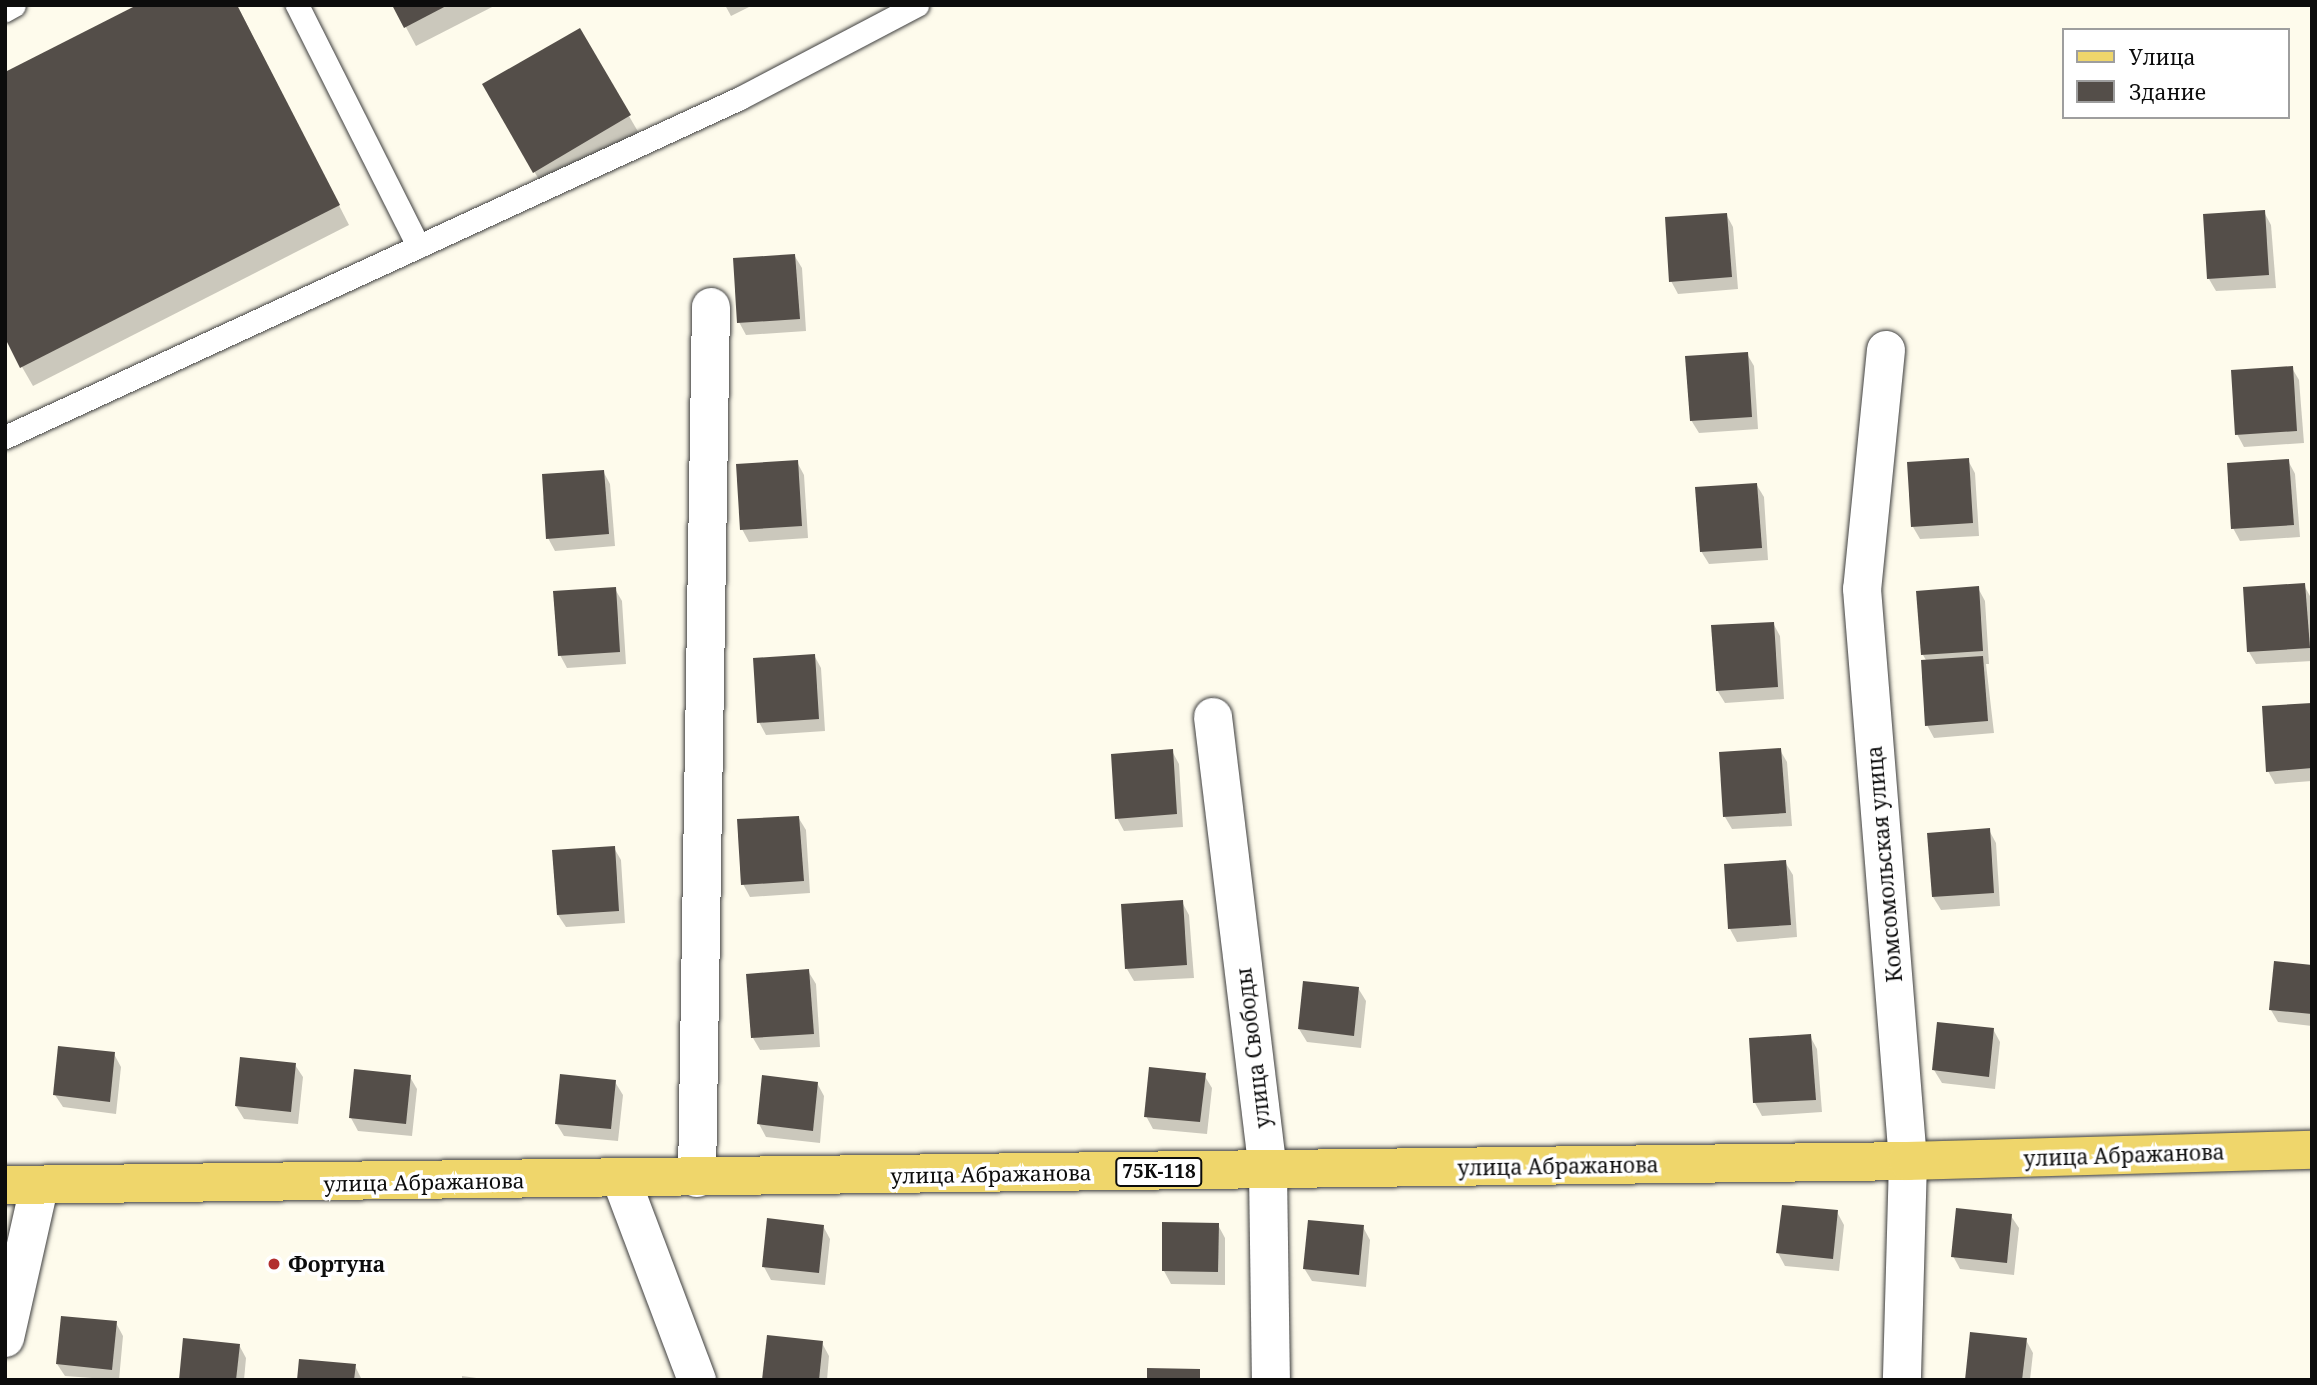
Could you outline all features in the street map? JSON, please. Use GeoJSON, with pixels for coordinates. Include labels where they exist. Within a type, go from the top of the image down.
{"type":"FeatureCollection","features":[{"type":"Feature","properties":{"kind":"main road","name":"улица Абражанова"},"geometry":{"type":"LineString","coordinates":[[22,1186],[1908,1161],[2312,1150]]}},
{"type":"Feature","properties":{"kind":"street"},"geometry":{"type":"LineString","coordinates":[[697,1178],[711,307]]}},
{"type":"Feature","properties":{"kind":"street","name":"Комсомольская улица"},"geometry":{"type":"LineString","coordinates":[[1886,350],[1862,589],[1908,1161],[1902,1380]]}},
{"type":"Feature","properties":{"kind":"street","name":"улица Свободы"},"geometry":{"type":"LineString","coordinates":[[1213,717],[1268,1171],[1271,1380]]}},
{"type":"Feature","properties":{"kind":"street"},"geometry":{"type":"LineString","coordinates":[[621,1179],[697,1380]]}},
{"type":"Feature","properties":{"kind":"street"},"geometry":{"type":"LineString","coordinates":[[5,1338],[22,1186]]}},
{"type":"Feature","properties":{"kind":"lane"},"geometry":{"type":"LineString","coordinates":[[5,10],[15,5]]}},
{"type":"Feature","properties":{"kind":"lane"},"geometry":{"type":"LineString","coordinates":[[297,5],[418,246]]}},
{"type":"Feature","properties":{"kind":"lane"},"geometry":{"type":"LineString","coordinates":[[5,437],[740,97],[916,5]]}},
{"type":"Feature","properties":{"kind":"building"},"geometry":{"type":"Polygon","coordinates":[[[137,5],[237,5],[340,205],[20,368],[5,338],[5,72],[137,5]]]}},
{"type":"Feature","properties":{"kind":"building"},"geometry":{"type":"Polygon","coordinates":[[[392,5],[448,5],[404,28],[392,5]]]}},
{"type":"Feature","properties":{"kind":"building"},"geometry":{"type":"Polygon","coordinates":[[[580,28],[631,115],[533,173],[482,84],[580,28]]]}},
{"type":"Feature","properties":{"kind":"building"},"geometry":{"type":"Polygon","coordinates":[[[2265,210],[2269,275],[2207,279],[2203,214],[2265,210]]]}},
{"type":"Feature","properties":{"kind":"building"},"geometry":{"type":"Polygon","coordinates":[[[1727,213],[1732,277],[1669,282],[1665,217],[1727,213]]]}},
{"type":"Feature","properties":{"kind":"building"},"geometry":{"type":"Polygon","coordinates":[[[795,254],[800,319],[737,323],[733,258],[795,254]]]}},
{"type":"Feature","properties":{"kind":"building"},"geometry":{"type":"Polygon","coordinates":[[[1748,352],[1752,417],[1690,421],[1685,356],[1748,352]]]}},
{"type":"Feature","properties":{"kind":"building"},"geometry":{"type":"Polygon","coordinates":[[[2293,366],[2297,431],[2235,435],[2231,370],[2293,366]]]}},
{"type":"Feature","properties":{"kind":"building"},"geometry":{"type":"Polygon","coordinates":[[[1969,458],[1973,523],[1911,527],[1907,462],[1969,458]]]}},
{"type":"Feature","properties":{"kind":"building"},"geometry":{"type":"Polygon","coordinates":[[[2289,459],[2294,525],[2231,529],[2227,463],[2289,459]]]}},
{"type":"Feature","properties":{"kind":"building"},"geometry":{"type":"Polygon","coordinates":[[[798,460],[802,526],[740,530],[736,464],[798,460]]]}},
{"type":"Feature","properties":{"kind":"building"},"geometry":{"type":"Polygon","coordinates":[[[604,470],[609,534],[546,539],[542,474],[604,470]]]}},
{"type":"Feature","properties":{"kind":"building"},"geometry":{"type":"Polygon","coordinates":[[[1757,483],[1762,548],[1700,552],[1695,487],[1757,483]]]}},
{"type":"Feature","properties":{"kind":"building"},"geometry":{"type":"Polygon","coordinates":[[[2305,583],[2310,648],[2247,652],[2243,587],[2305,583]]]}},
{"type":"Feature","properties":{"kind":"building"},"geometry":{"type":"Polygon","coordinates":[[[1979,586],[1983,651],[1921,655],[1916,591],[1979,586]]]}},
{"type":"Feature","properties":{"kind":"building"},"geometry":{"type":"Polygon","coordinates":[[[616,587],[620,652],[558,656],[553,591],[616,587]]]}},
{"type":"Feature","properties":{"kind":"building"},"geometry":{"type":"Polygon","coordinates":[[[1774,622],[1778,687],[1716,691],[1711,625],[1774,622]]]}},
{"type":"Feature","properties":{"kind":"building"},"geometry":{"type":"Polygon","coordinates":[[[815,654],[819,719],[757,723],[753,658],[815,654]]]}},
{"type":"Feature","properties":{"kind":"building"},"geometry":{"type":"Polygon","coordinates":[[[1983,656],[1988,721],[1925,726],[1921,660],[1983,656]]]}},
{"type":"Feature","properties":{"kind":"building"},"geometry":{"type":"Polygon","coordinates":[[[2312,703],[2312,768],[2266,772],[2262,706],[2312,703]]]}},
{"type":"Feature","properties":{"kind":"building"},"geometry":{"type":"Polygon","coordinates":[[[1781,748],[1786,813],[1723,817],[1719,752],[1781,748]]]}},
{"type":"Feature","properties":{"kind":"building"},"geometry":{"type":"Polygon","coordinates":[[[1173,749],[1177,814],[1115,819],[1111,754],[1173,749]]]}},
{"type":"Feature","properties":{"kind":"building"},"geometry":{"type":"Polygon","coordinates":[[[799,816],[804,881],[741,885],[737,819],[799,816]]]}},
{"type":"Feature","properties":{"kind":"building"},"geometry":{"type":"Polygon","coordinates":[[[1990,828],[1994,893],[1932,897],[1927,833],[1990,828]]]}},
{"type":"Feature","properties":{"kind":"building"},"geometry":{"type":"Polygon","coordinates":[[[615,846],[619,911],[557,915],[552,850],[615,846]]]}},
{"type":"Feature","properties":{"kind":"building"},"geometry":{"type":"Polygon","coordinates":[[[1786,860],[1791,925],[1728,929],[1724,864],[1786,860]]]}},
{"type":"Feature","properties":{"kind":"building"},"geometry":{"type":"Polygon","coordinates":[[[1183,900],[1187,965],[1125,969],[1121,904],[1183,900]]]}},
{"type":"Feature","properties":{"kind":"building"},"geometry":{"type":"Polygon","coordinates":[[[2274,961],[2312,965],[2312,1014],[2269,1010],[2274,961]]]}},
{"type":"Feature","properties":{"kind":"building"},"geometry":{"type":"Polygon","coordinates":[[[809,969],[814,1034],[751,1038],[746,974],[809,969]]]}},
{"type":"Feature","properties":{"kind":"building"},"geometry":{"type":"Polygon","coordinates":[[[1303,981],[1359,987],[1354,1036],[1298,1029],[1303,981]]]}},
{"type":"Feature","properties":{"kind":"building"},"geometry":{"type":"Polygon","coordinates":[[[1937,1022],[1994,1028],[1989,1077],[1932,1070],[1937,1022]]]}},
{"type":"Feature","properties":{"kind":"building"},"geometry":{"type":"Polygon","coordinates":[[[1811,1034],[1816,1100],[1753,1103],[1749,1038],[1811,1034]]]}},
{"type":"Feature","properties":{"kind":"building"},"geometry":{"type":"Polygon","coordinates":[[[58,1046],[115,1052],[110,1102],[53,1095],[58,1046]]]}},
{"type":"Feature","properties":{"kind":"building"},"geometry":{"type":"Polygon","coordinates":[[[240,1057],[296,1063],[291,1112],[235,1106],[240,1057]]]}},
{"type":"Feature","properties":{"kind":"building"},"geometry":{"type":"Polygon","coordinates":[[[1149,1067],[1206,1073],[1200,1122],[1144,1117],[1149,1067]]]}},
{"type":"Feature","properties":{"kind":"building"},"geometry":{"type":"Polygon","coordinates":[[[354,1069],[411,1075],[406,1124],[349,1118],[354,1069]]]}},
{"type":"Feature","properties":{"kind":"building"},"geometry":{"type":"Polygon","coordinates":[[[560,1074],[616,1080],[611,1129],[555,1124],[560,1074]]]}},
{"type":"Feature","properties":{"kind":"building"},"geometry":{"type":"Polygon","coordinates":[[[762,1075],[818,1082],[813,1131],[757,1124],[762,1075]]]}},
{"type":"Feature","properties":{"kind":"building"},"geometry":{"type":"Polygon","coordinates":[[[1782,1205],[1838,1210],[1833,1259],[1776,1253],[1782,1205]]]}},
{"type":"Feature","properties":{"kind":"building"},"geometry":{"type":"Polygon","coordinates":[[[1956,1208],[2012,1214],[2007,1263],[1951,1257],[1956,1208]]]}},
{"type":"Feature","properties":{"kind":"building"},"geometry":{"type":"Polygon","coordinates":[[[767,1218],[824,1225],[819,1273],[762,1267],[767,1218]]]}},
{"type":"Feature","properties":{"kind":"building"},"geometry":{"type":"Polygon","coordinates":[[[1308,1220],[1364,1225],[1359,1275],[1303,1269],[1308,1220]]]}},
{"type":"Feature","properties":{"kind":"building"},"geometry":{"type":"Polygon","coordinates":[[[1162,1222],[1219,1223],[1218,1272],[1162,1271],[1162,1222]]]}},
{"type":"Feature","properties":{"kind":"building"},"geometry":{"type":"Polygon","coordinates":[[[61,1316],[117,1321],[112,1370],[56,1364],[61,1316]]]}},
{"type":"Feature","properties":{"kind":"building"},"geometry":{"type":"Polygon","coordinates":[[[1970,1332],[2027,1338],[2022,1380],[1965,1380],[1970,1332]]]}},
{"type":"Feature","properties":{"kind":"building"},"geometry":{"type":"Polygon","coordinates":[[[767,1335],[823,1341],[819,1380],[762,1380],[767,1335]]]}},
{"type":"Feature","properties":{"kind":"building"},"geometry":{"type":"Polygon","coordinates":[[[183,1338],[240,1344],[236,1380],[179,1380],[183,1338]]]}},
{"type":"Feature","properties":{"kind":"building"},"geometry":{"type":"Polygon","coordinates":[[[299,1359],[356,1364],[354,1380],[297,1380],[299,1359]]]}},
{"type":"Feature","properties":{"kind":"building"},"geometry":{"type":"Polygon","coordinates":[[[1147,1368],[1200,1369],[1200,1380],[1147,1380],[1147,1368]]]}},
{"type":"Feature","properties":{"kind":"place","name":"Фортуна"},"geometry":{"type":"Point","coordinates":[274,1264]}}]}
